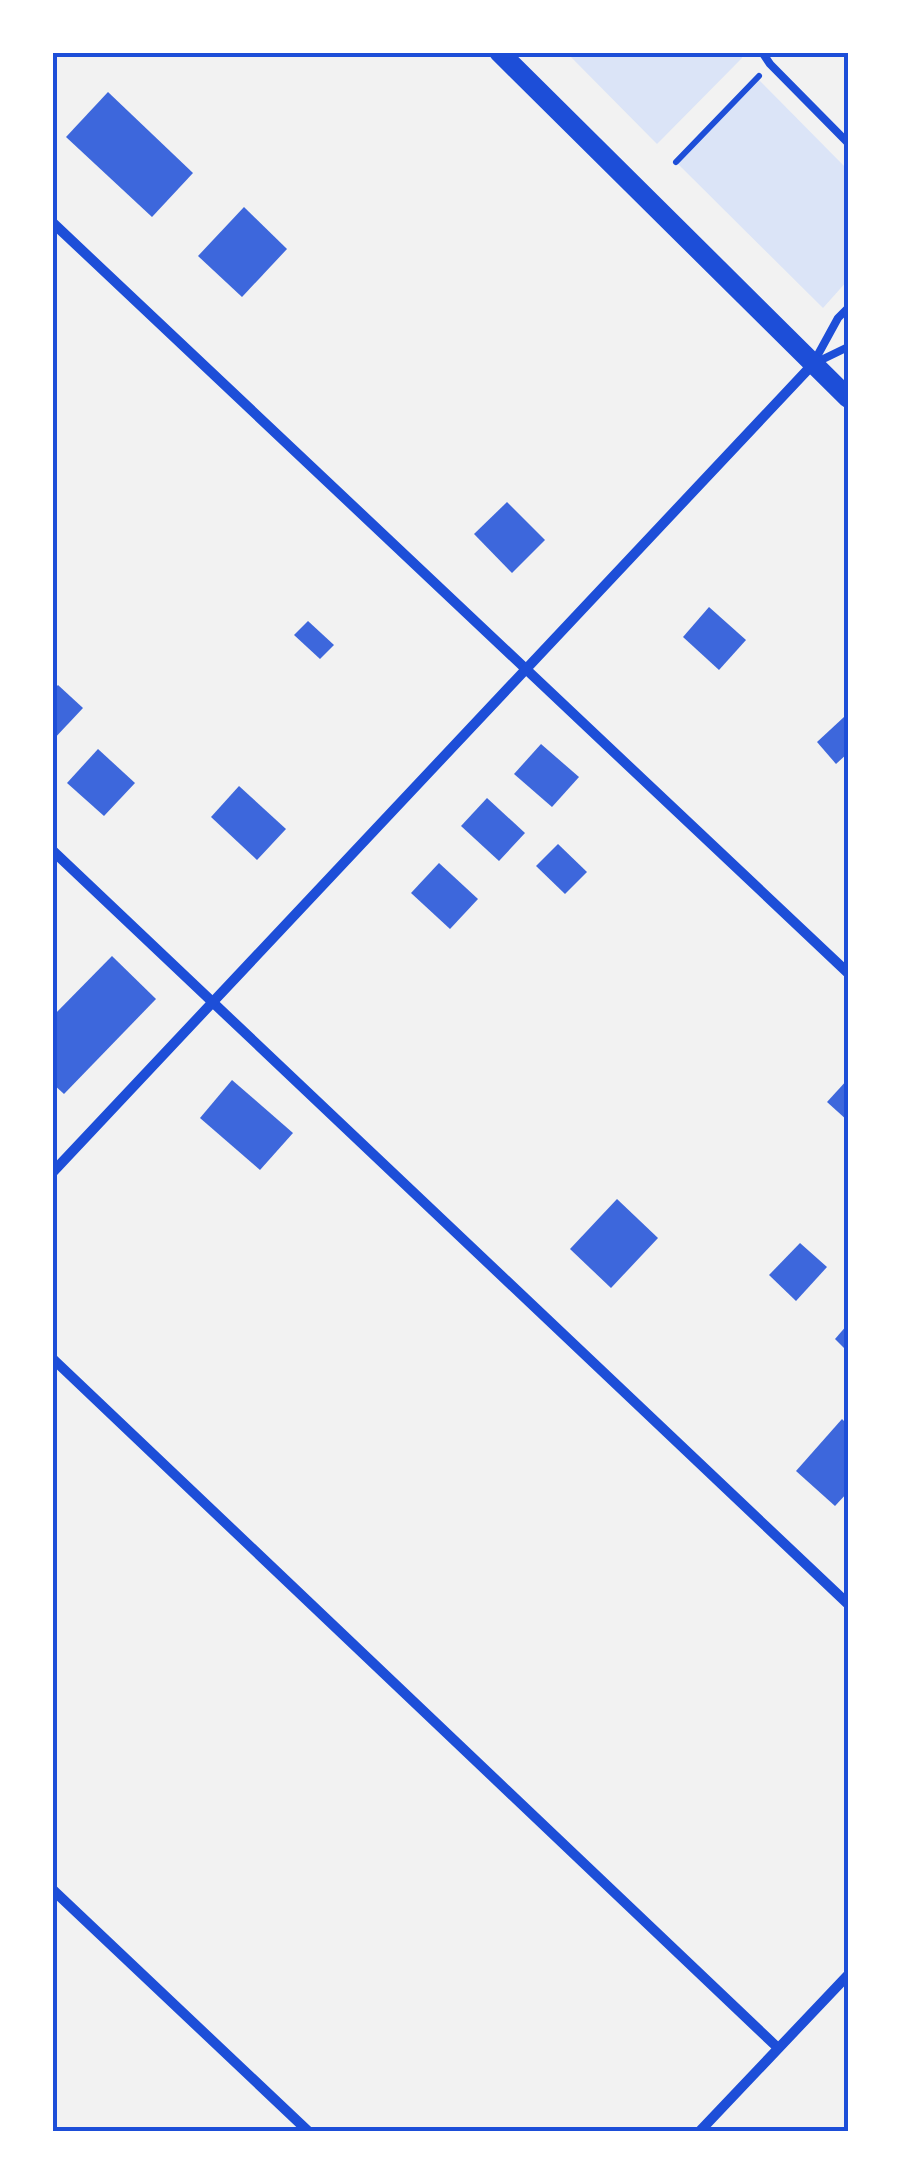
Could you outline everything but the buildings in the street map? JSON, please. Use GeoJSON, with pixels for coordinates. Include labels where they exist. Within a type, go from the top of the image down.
{"type":"FeatureCollection","features":[{"type":"Feature","properties":{"kind":"main road"},"geometry":{"type":"LineString","coordinates":[[499,52],[848,398]]}},
{"type":"Feature","properties":{"kind":"street"},"geometry":{"type":"LineString","coordinates":[[52,222],[848,972]]}},
{"type":"Feature","properties":{"kind":"street"},"geometry":{"type":"LineString","coordinates":[[52,1173],[813,364]]}},
{"type":"Feature","properties":{"kind":"street"},"geometry":{"type":"LineString","coordinates":[[52,850],[848,1604]]}},
{"type":"Feature","properties":{"kind":"street"},"geometry":{"type":"LineString","coordinates":[[52,1358],[778,2048]]}},
{"type":"Feature","properties":{"kind":"street"},"geometry":{"type":"LineString","coordinates":[[52,1888],[310,2132]]}},
{"type":"Feature","properties":{"kind":"street"},"geometry":{"type":"LineString","coordinates":[[698,2132],[848,1976]]}},
{"type":"Feature","properties":{"kind":"lane"},"geometry":{"type":"LineString","coordinates":[[762,52],[848,142]]}},
{"type":"Feature","properties":{"kind":"lane"},"geometry":{"type":"LineString","coordinates":[[813,364],[838,318],[848,308]]}},
{"type":"Feature","properties":{"kind":"lane"},"geometry":{"type":"LineString","coordinates":[[813,364],[848,347]]}},
{"type":"Feature","properties":{"kind":"path"},"geometry":{"type":"LineString","coordinates":[[846,52],[848,62]]}},
{"type":"Feature","properties":{"kind":"path"},"geometry":{"type":"LineString","coordinates":[[676,162],[770,64]]}},
{"type":"Feature","properties":{"kind":"shaded area"},"geometry":{"type":"Polygon","coordinates":[[[742,52],[742,58],[657,144],[567,53],[742,52]]]}},
{"type":"Feature","properties":{"kind":"shaded area"},"geometry":{"type":"Polygon","coordinates":[[[757,78],[848,170],[848,280],[823,308],[676,162],[757,78]]]}}]}
